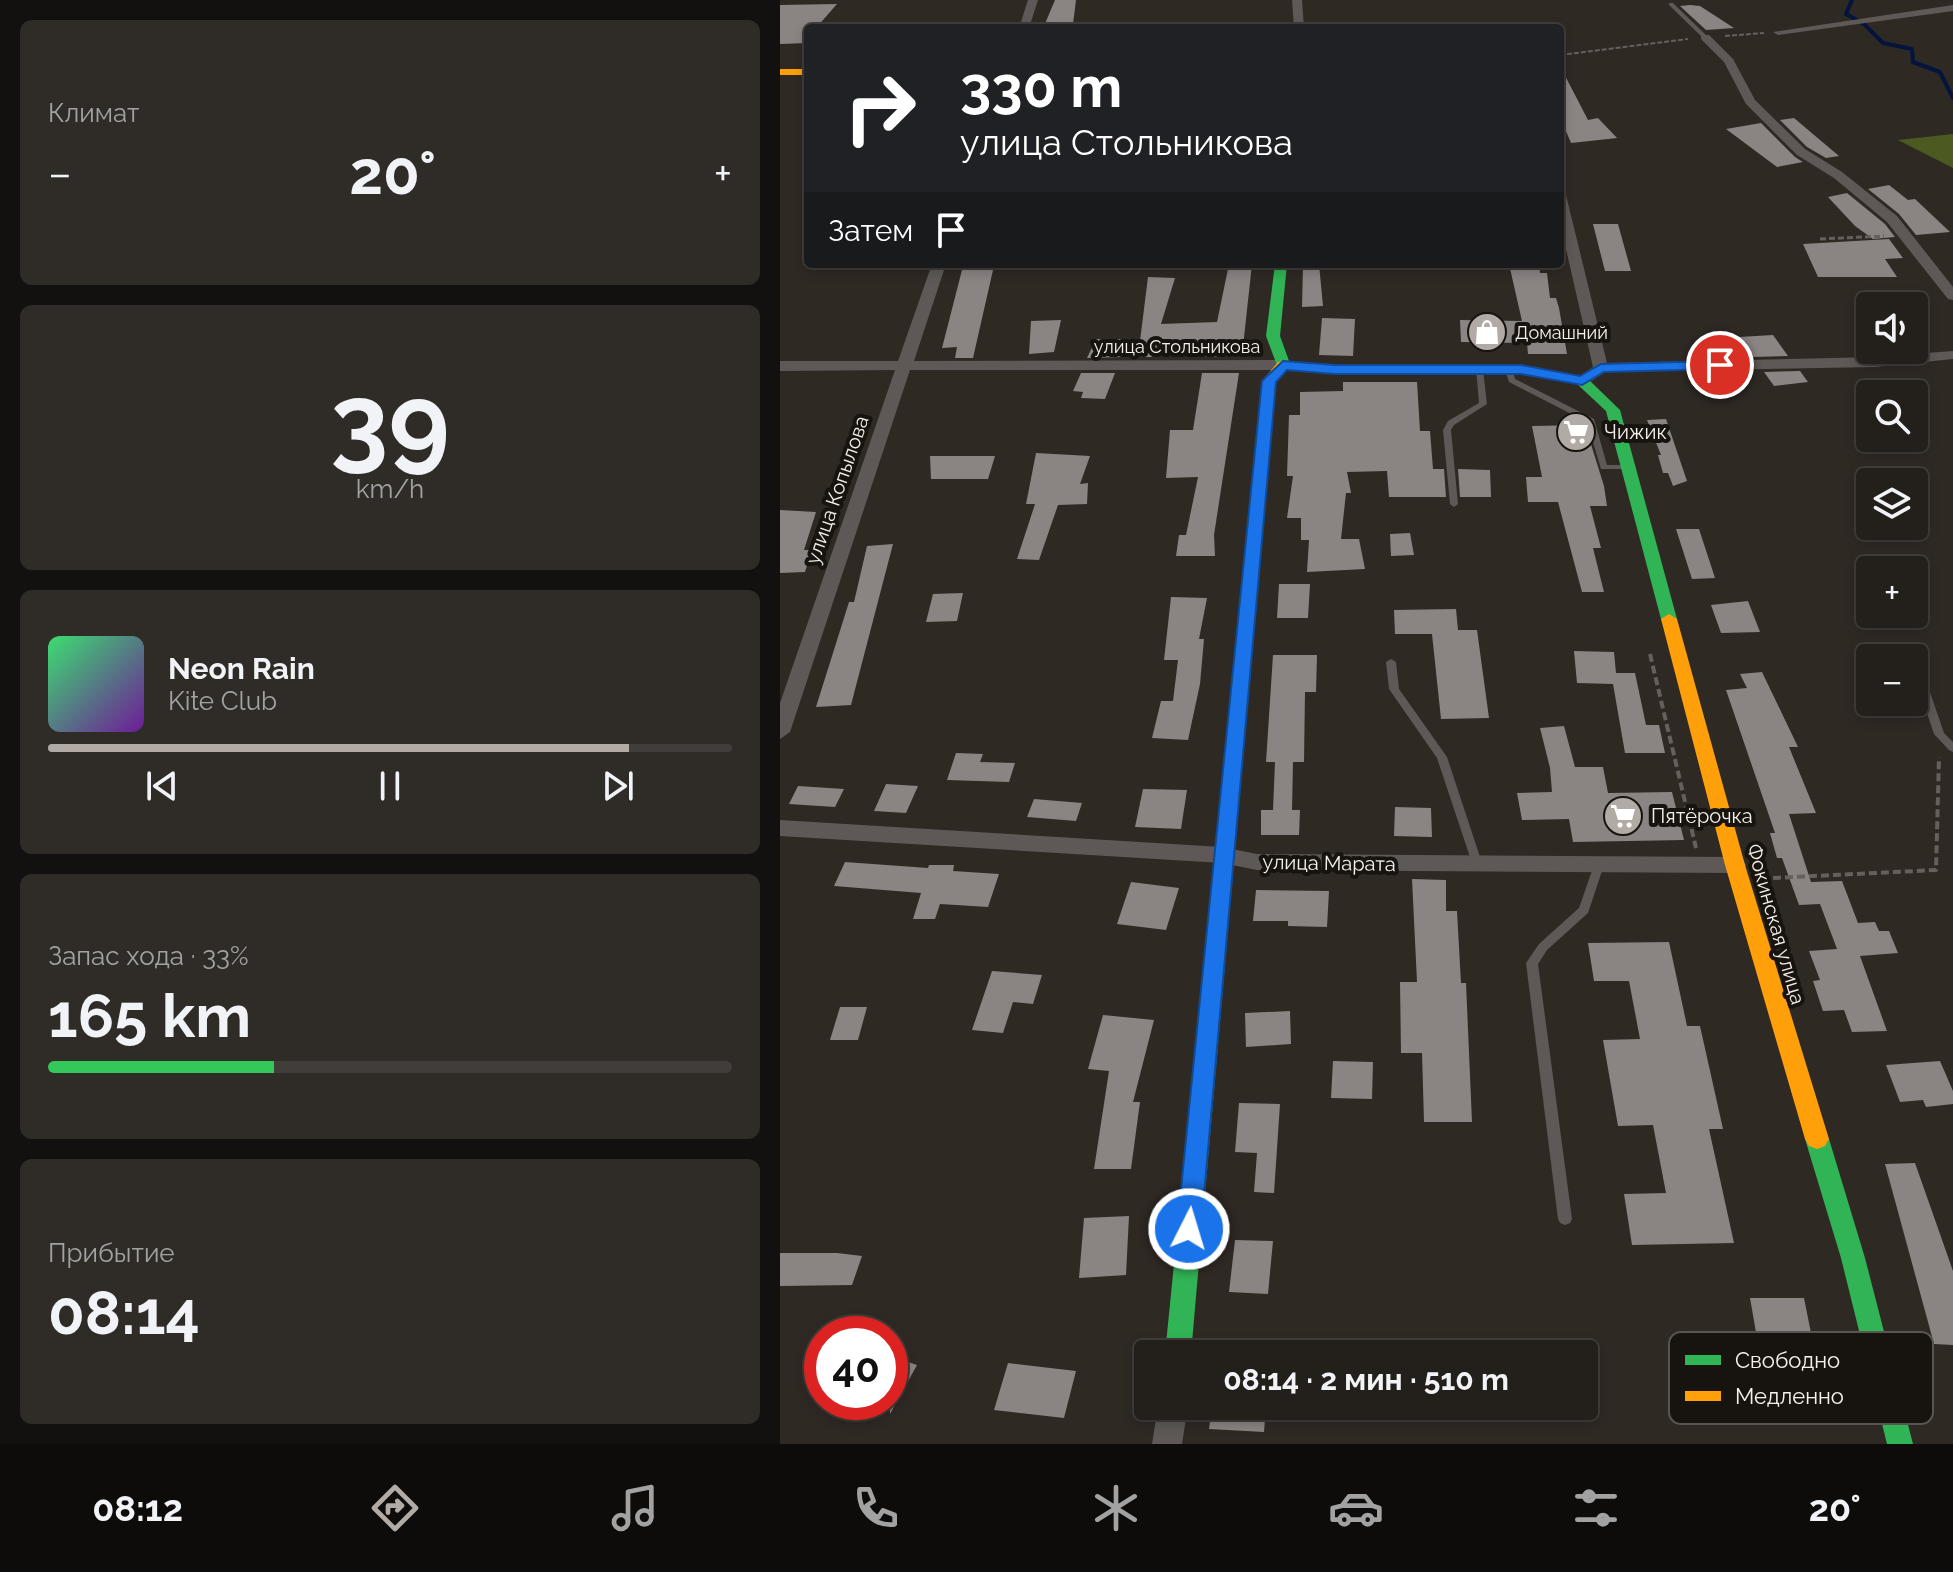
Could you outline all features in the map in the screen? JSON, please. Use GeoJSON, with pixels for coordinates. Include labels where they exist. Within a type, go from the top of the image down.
{"type":"FeatureCollection","features":[{"type":"Feature","properties":{"kind":"main road"},"geometry":{"type":"LineString","coordinates":[[780,72],[804,72]]}},
{"type":"Feature","properties":{"kind":"main road"},"geometry":{"type":"LineString","coordinates":[[1179,1340],[1222,855],[1269,381],[1283,365],[1273,336],[1281,268]]}},
{"type":"Feature","properties":{"kind":"main road","name":"улица Стольникова"},"geometry":{"type":"LineString","coordinates":[[1283,365],[1335,370],[1509,369],[1582,381]]}},
{"type":"Feature","properties":{"kind":"main road","name":"Фокинская улица"},"geometry":{"type":"LineString","coordinates":[[1582,381],[1613,410],[1735,865],[1853,1258],[1872,1332]]}},
{"type":"Feature","properties":{"kind":"main road","name":"Фокинская улица"},"geometry":{"type":"LineString","coordinates":[[1895,1424],[1900,1444]]}},
{"type":"Feature","properties":{"kind":"street"},"geometry":{"type":"LineString","coordinates":[[1025,24],[1033,0]]}},
{"type":"Feature","properties":{"kind":"street"},"geometry":{"type":"LineString","coordinates":[[1297,0],[1299,24]]}},
{"type":"Feature","properties":{"kind":"street"},"geometry":{"type":"LineString","coordinates":[[1778,32],[1953,8]]}},
{"type":"Feature","properties":{"kind":"street"},"geometry":{"type":"LineString","coordinates":[[1705,37],[1729,61],[1750,102],[1801,152],[1838,175],[1879,207],[1953,296]]}},
{"type":"Feature","properties":{"kind":"street"},"geometry":{"type":"LineString","coordinates":[[1564,212],[1601,368]]}},
{"type":"Feature","properties":{"kind":"street","name":"улица Копылова"},"geometry":{"type":"LineString","coordinates":[[780,732],[938,268]]}},
{"type":"Feature","properties":{"kind":"street"},"geometry":{"type":"LineString","coordinates":[[1582,381],[1601,368],[1875,362],[1953,355]]}},
{"type":"Feature","properties":{"kind":"street","name":"улица Стольникова"},"geometry":{"type":"LineString","coordinates":[[780,366],[1283,365]]}},
{"type":"Feature","properties":{"kind":"street","name":"улица Марата"},"geometry":{"type":"LineString","coordinates":[[780,828],[1222,855],[1257,862],[1478,866],[1735,865]]}},
{"type":"Feature","properties":{"kind":"street"},"geometry":{"type":"LineString","coordinates":[[1167,1444],[1171,1420]]}},
{"type":"Feature","properties":{"kind":"lane"},"geometry":{"type":"LineString","coordinates":[[1671,4],[1705,37]]}},
{"type":"Feature","properties":{"kind":"lane"},"geometry":{"type":"LineString","coordinates":[[1509,369],[1512,380],[1591,421],[1616,420]]}},
{"type":"Feature","properties":{"kind":"lane"},"geometry":{"type":"LineString","coordinates":[[1454,504],[1447,430],[1451,423],[1483,404],[1479,370]]}},
{"type":"Feature","properties":{"kind":"lane"},"geometry":{"type":"LineString","coordinates":[[1591,421],[1604,467],[1630,467]]}},
{"type":"Feature","properties":{"kind":"lane"},"geometry":{"type":"LineString","coordinates":[[1391,662],[1394,689],[1442,757],[1478,866]]}},
{"type":"Feature","properties":{"kind":"lane"},"geometry":{"type":"LineString","coordinates":[[1928,702],[1939,734],[1953,748]]}},
{"type":"Feature","properties":{"kind":"lane"},"geometry":{"type":"LineString","coordinates":[[1565,1219],[1532,963],[1543,947],[1584,910],[1599,865]]}},
{"type":"Feature","properties":{"kind":"path"},"geometry":{"type":"LineString","coordinates":[[1564,55],[1705,37],[1778,32]]}},
{"type":"Feature","properties":{"kind":"path"},"geometry":{"type":"LineString","coordinates":[[1820,239],[1902,235]]}},
{"type":"Feature","properties":{"kind":"path"},"geometry":{"type":"LineString","coordinates":[[1649,651],[1701,866]]}},
{"type":"Feature","properties":{"kind":"path"},"geometry":{"type":"LineString","coordinates":[[1773,878],[1936,870],[1939,734]]}},
{"type":"Feature","properties":{"kind":"green space"},"geometry":{"type":"Polygon","coordinates":[[[1953,134],[1953,168],[1898,140],[1953,134]]]}},
{"type":"Feature","properties":{"kind":"building"},"geometry":{"type":"Polygon","coordinates":[[[1055,0],[1076,0],[1073,24],[1045,24],[1055,0]]]}},
{"type":"Feature","properties":{"kind":"building"},"geometry":{"type":"Polygon","coordinates":[[[837,4],[820,24],[804,24],[804,43],[780,44],[780,5],[837,4]]]}},
{"type":"Feature","properties":{"kind":"building"},"geometry":{"type":"Polygon","coordinates":[[[1680,6],[1700,6],[1734,28],[1706,30],[1680,6]]]}},
{"type":"Feature","properties":{"kind":"building"},"geometry":{"type":"Polygon","coordinates":[[[1564,74],[1588,120],[1598,118],[1617,138],[1571,143],[1564,126],[1564,74]]]}},
{"type":"Feature","properties":{"kind":"building"},"geometry":{"type":"Polygon","coordinates":[[[1794,118],[1839,156],[1826,158],[1807,147],[1780,120],[1794,118]]]}},
{"type":"Feature","properties":{"kind":"building"},"geometry":{"type":"Polygon","coordinates":[[[1761,123],[1803,162],[1777,167],[1726,129],[1761,123]]]}},
{"type":"Feature","properties":{"kind":"building"},"geometry":{"type":"Polygon","coordinates":[[[1889,185],[1908,200],[1915,199],[1950,232],[1916,235],[1899,214],[1868,189],[1889,185]]]}},
{"type":"Feature","properties":{"kind":"building"},"geometry":{"type":"Polygon","coordinates":[[[1847,193],[1885,224],[1895,237],[1873,239],[1855,226],[1828,197],[1847,193]]]}},
{"type":"Feature","properties":{"kind":"building"},"geometry":{"type":"Polygon","coordinates":[[[1593,224],[1618,224],[1631,271],[1605,271],[1593,224]]]}},
{"type":"Feature","properties":{"kind":"building"},"geometry":{"type":"Polygon","coordinates":[[[1889,239],[1903,258],[1885,259],[1897,277],[1818,277],[1803,244],[1889,239]]]}},
{"type":"Feature","properties":{"kind":"building"},"geometry":{"type":"Polygon","coordinates":[[[1228,268],[1252,268],[1242,356],[1205,357],[1206,352],[1159,352],[1151,357],[1138,357],[1148,277],[1175,278],[1161,324],[1217,322],[1228,268]]]}},
{"type":"Feature","properties":{"kind":"building"},"geometry":{"type":"Polygon","coordinates":[[[1303,268],[1319,268],[1323,306],[1302,307],[1303,268]]]}},
{"type":"Feature","properties":{"kind":"building"},"geometry":{"type":"Polygon","coordinates":[[[1510,268],[1539,268],[1540,273],[1547,273],[1550,298],[1556,298],[1567,354],[1528,354],[1527,343],[1461,342],[1460,320],[1522,321],[1510,268]]]}},
{"type":"Feature","properties":{"kind":"building"},"geometry":{"type":"Polygon","coordinates":[[[962,270],[993,270],[973,358],[955,358],[957,347],[942,348],[962,270]]]}},
{"type":"Feature","properties":{"kind":"building"},"geometry":{"type":"Polygon","coordinates":[[[1322,318],[1355,319],[1353,356],[1319,355],[1322,318]]]}},
{"type":"Feature","properties":{"kind":"building"},"geometry":{"type":"Polygon","coordinates":[[[1061,320],[1054,352],[1029,354],[1031,321],[1061,320]]]}},
{"type":"Feature","properties":{"kind":"building"},"geometry":{"type":"Polygon","coordinates":[[[1773,335],[1788,356],[1753,357],[1739,337],[1773,335]]]}},
{"type":"Feature","properties":{"kind":"building"},"geometry":{"type":"Polygon","coordinates":[[[1096,339],[1129,339],[1122,357],[1087,358],[1096,339]]]}},
{"type":"Feature","properties":{"kind":"building"},"geometry":{"type":"Polygon","coordinates":[[[1800,371],[1808,382],[1774,386],[1764,372],[1800,371]]]}},
{"type":"Feature","properties":{"kind":"building"},"geometry":{"type":"Polygon","coordinates":[[[1081,373],[1115,373],[1105,399],[1081,398],[1083,392],[1073,391],[1081,373]]]}},
{"type":"Feature","properties":{"kind":"building"},"geometry":{"type":"Polygon","coordinates":[[[1202,373],[1239,373],[1214,535],[1215,556],[1176,556],[1179,535],[1186,535],[1198,477],[1166,478],[1170,430],[1193,430],[1202,373]]]}},
{"type":"Feature","properties":{"kind":"building"},"geometry":{"type":"Polygon","coordinates":[[[1343,382],[1417,382],[1420,431],[1430,431],[1433,469],[1444,469],[1446,497],[1389,497],[1387,471],[1347,472],[1351,493],[1346,493],[1341,539],[1359,539],[1365,569],[1307,572],[1309,540],[1301,540],[1301,518],[1287,518],[1293,476],[1287,476],[1289,415],[1300,415],[1300,392],[1343,391],[1343,382]]]}},
{"type":"Feature","properties":{"kind":"building"},"geometry":{"type":"Polygon","coordinates":[[[1666,419],[1687,481],[1673,486],[1668,473],[1663,473],[1658,455],[1661,455],[1647,420],[1666,419]]]}},
{"type":"Feature","properties":{"kind":"building"},"geometry":{"type":"Polygon","coordinates":[[[1585,425],[1607,506],[1590,506],[1601,548],[1593,548],[1604,592],[1582,592],[1558,502],[1528,502],[1526,477],[1542,477],[1532,426],[1585,425]]]}},
{"type":"Feature","properties":{"kind":"building"},"geometry":{"type":"Polygon","coordinates":[[[1036,453],[1090,456],[1080,484],[1088,483],[1087,504],[1058,505],[1039,560],[1017,559],[1035,504],[1026,504],[1036,453]]]}},
{"type":"Feature","properties":{"kind":"building"},"geometry":{"type":"Polygon","coordinates":[[[930,456],[995,456],[988,479],[931,479],[930,456]]]}},
{"type":"Feature","properties":{"kind":"building"},"geometry":{"type":"Polygon","coordinates":[[[1458,469],[1490,470],[1491,497],[1460,497],[1458,469]]]}},
{"type":"Feature","properties":{"kind":"building"},"geometry":{"type":"Polygon","coordinates":[[[780,510],[816,512],[804,550],[812,550],[805,572],[780,573],[780,510]]]}},
{"type":"Feature","properties":{"kind":"building"},"geometry":{"type":"Polygon","coordinates":[[[1676,529],[1699,529],[1715,578],[1692,579],[1676,529]]]}},
{"type":"Feature","properties":{"kind":"building"},"geometry":{"type":"Polygon","coordinates":[[[1410,533],[1414,555],[1391,556],[1390,534],[1410,533]]]}},
{"type":"Feature","properties":{"kind":"building"},"geometry":{"type":"Polygon","coordinates":[[[893,544],[851,705],[816,707],[849,602],[854,602],[867,546],[893,544]]]}},
{"type":"Feature","properties":{"kind":"building"},"geometry":{"type":"Polygon","coordinates":[[[1279,584],[1310,584],[1308,618],[1277,618],[1279,584]]]}},
{"type":"Feature","properties":{"kind":"building"},"geometry":{"type":"Polygon","coordinates":[[[963,593],[957,621],[926,622],[933,594],[963,593]]]}},
{"type":"Feature","properties":{"kind":"building"},"geometry":{"type":"Polygon","coordinates":[[[1171,597],[1207,598],[1199,639],[1204,639],[1200,684],[1188,740],[1152,738],[1161,701],[1173,701],[1178,660],[1164,660],[1171,597]]]}},
{"type":"Feature","properties":{"kind":"building"},"geometry":{"type":"Polygon","coordinates":[[[1748,601],[1760,632],[1721,633],[1711,605],[1748,601]]]}},
{"type":"Feature","properties":{"kind":"building"},"geometry":{"type":"Polygon","coordinates":[[[1456,609],[1458,630],[1477,630],[1489,718],[1441,719],[1432,634],[1395,634],[1394,610],[1456,609]]]}},
{"type":"Feature","properties":{"kind":"building"},"geometry":{"type":"Polygon","coordinates":[[[1574,651],[1614,652],[1616,673],[1635,673],[1646,725],[1659,725],[1665,753],[1625,753],[1613,684],[1577,683],[1574,651]]]}},
{"type":"Feature","properties":{"kind":"building"},"geometry":{"type":"Polygon","coordinates":[[[1273,655],[1317,655],[1316,692],[1305,692],[1304,762],[1293,762],[1292,810],[1300,810],[1299,835],[1261,835],[1261,810],[1273,810],[1275,762],[1266,762],[1273,655]]]}},
{"type":"Feature","properties":{"kind":"building"},"geometry":{"type":"Polygon","coordinates":[[[1762,672],[1798,747],[1789,747],[1816,813],[1789,814],[1811,882],[1842,881],[1858,923],[1875,922],[1879,931],[1889,931],[1898,953],[1860,956],[1887,1031],[1852,1032],[1844,1010],[1823,1011],[1813,981],[1820,980],[1809,951],[1837,949],[1820,904],[1799,905],[1782,858],[1777,858],[1770,833],[1775,833],[1726,690],[1747,688],[1740,674],[1762,672]]]}},
{"type":"Feature","properties":{"kind":"building","name":"Пятёрочка"},"geometry":{"type":"Polygon","coordinates":[[[1564,726],[1575,767],[1603,767],[1608,793],[1672,792],[1684,840],[1573,842],[1569,819],[1522,820],[1517,793],[1552,792],[1550,768],[1540,728],[1564,726]]]}},
{"type":"Feature","properties":{"kind":"building"},"geometry":{"type":"Polygon","coordinates":[[[956,753],[983,754],[980,762],[1015,763],[1009,782],[947,780],[956,753]]]}},
{"type":"Feature","properties":{"kind":"building"},"geometry":{"type":"Polygon","coordinates":[[[886,784],[918,786],[906,813],[874,811],[886,784]]]}},
{"type":"Feature","properties":{"kind":"building"},"geometry":{"type":"Polygon","coordinates":[[[798,786],[844,789],[835,807],[789,804],[798,786]]]}},
{"type":"Feature","properties":{"kind":"building"},"geometry":{"type":"Polygon","coordinates":[[[1143,789],[1187,790],[1181,829],[1135,827],[1143,789]]]}},
{"type":"Feature","properties":{"kind":"building"},"geometry":{"type":"Polygon","coordinates":[[[1034,799],[1082,803],[1076,821],[1027,817],[1034,799]]]}},
{"type":"Feature","properties":{"kind":"building"},"geometry":{"type":"Polygon","coordinates":[[[1395,807],[1431,808],[1432,837],[1394,836],[1395,807]]]}},
{"type":"Feature","properties":{"kind":"building"},"geometry":{"type":"Polygon","coordinates":[[[845,862],[928,868],[929,865],[954,865],[953,871],[999,874],[988,907],[940,904],[935,919],[913,919],[921,893],[834,886],[845,862]]]}},
{"type":"Feature","properties":{"kind":"building"},"geometry":{"type":"Polygon","coordinates":[[[1412,879],[1446,880],[1446,911],[1457,911],[1461,983],[1466,983],[1472,1122],[1424,1122],[1422,1053],[1401,1053],[1400,982],[1417,982],[1412,879]]]}},
{"type":"Feature","properties":{"kind":"building"},"geometry":{"type":"Polygon","coordinates":[[[1131,882],[1179,888],[1166,930],[1117,924],[1131,882]]]}},
{"type":"Feature","properties":{"kind":"building"},"geometry":{"type":"Polygon","coordinates":[[[1256,890],[1329,891],[1327,927],[1288,926],[1288,921],[1253,921],[1256,890]]]}},
{"type":"Feature","properties":{"kind":"building"},"geometry":{"type":"Polygon","coordinates":[[[1669,942],[1687,1026],[1700,1026],[1723,1129],[1709,1129],[1734,1243],[1632,1245],[1624,1194],[1666,1193],[1653,1125],[1618,1126],[1603,1040],[1640,1039],[1629,981],[1594,981],[1588,943],[1669,942]]]}},
{"type":"Feature","properties":{"kind":"building"},"geometry":{"type":"Polygon","coordinates":[[[992,971],[1042,975],[1033,1004],[1013,1002],[1003,1033],[972,1030],[992,971]]]}},
{"type":"Feature","properties":{"kind":"building"},"geometry":{"type":"Polygon","coordinates":[[[840,1007],[867,1007],[858,1040],[830,1040],[840,1007]]]}},
{"type":"Feature","properties":{"kind":"building"},"geometry":{"type":"Polygon","coordinates":[[[1290,1011],[1291,1044],[1246,1047],[1245,1013],[1290,1011]]]}},
{"type":"Feature","properties":{"kind":"building"},"geometry":{"type":"Polygon","coordinates":[[[1103,1015],[1154,1020],[1133,1102],[1140,1102],[1131,1169],[1094,1169],[1109,1071],[1088,1069],[1103,1015]]]}},
{"type":"Feature","properties":{"kind":"building"},"geometry":{"type":"Polygon","coordinates":[[[1333,1061],[1373,1062],[1372,1099],[1331,1098],[1333,1061]]]}},
{"type":"Feature","properties":{"kind":"building"},"geometry":{"type":"Polygon","coordinates":[[[1940,1061],[1953,1091],[1953,1104],[1926,1107],[1923,1100],[1900,1102],[1886,1065],[1940,1061]]]}},
{"type":"Feature","properties":{"kind":"building"},"geometry":{"type":"Polygon","coordinates":[[[1239,1103],[1280,1104],[1274,1193],[1254,1192],[1257,1153],[1235,1152],[1239,1103]]]}},
{"type":"Feature","properties":{"kind":"building"},"geometry":{"type":"Polygon","coordinates":[[[1915,1163],[1953,1271],[1953,1345],[1934,1344],[1885,1164],[1915,1163]]]}},
{"type":"Feature","properties":{"kind":"building"},"geometry":{"type":"Polygon","coordinates":[[[1129,1216],[1126,1275],[1079,1278],[1084,1218],[1129,1216]]]}},
{"type":"Feature","properties":{"kind":"building"},"geometry":{"type":"Polygon","coordinates":[[[1235,1240],[1273,1241],[1268,1294],[1229,1292],[1235,1240]]]}},
{"type":"Feature","properties":{"kind":"building"},"geometry":{"type":"Polygon","coordinates":[[[780,1253],[862,1256],[852,1285],[780,1286],[780,1253]]]}},
{"type":"Feature","properties":{"kind":"building"},"geometry":{"type":"Polygon","coordinates":[[[1750,1298],[1804,1298],[1811,1332],[1756,1332],[1750,1298]]]}},
{"type":"Feature","properties":{"kind":"building"},"geometry":{"type":"Polygon","coordinates":[[[908,1362],[917,1365],[908,1381],[908,1362]]]}},
{"type":"Feature","properties":{"kind":"building"},"geometry":{"type":"Polygon","coordinates":[[[1008,1363],[1076,1371],[1064,1418],[994,1410],[1008,1363]]]}},
{"type":"Feature","properties":{"kind":"building"},"geometry":{"type":"Polygon","coordinates":[[[1210,1420],[1265,1420],[1264,1432],[1209,1429],[1210,1420]]]}},
{"type":"Feature","properties":{"kind":"waterway"},"geometry":{"type":"LineString","coordinates":[[1852,0],[1846,14],[1864,24],[1883,43],[1912,49],[1913,62],[1940,72],[1953,98]]}},
{"type":"Feature","properties":{"kind":"traffic: fast"},"geometry":{"type":"LineString","coordinates":[[1281,268],[1273,336],[1283,365]]}},
{"type":"Feature","properties":{"kind":"traffic: fast"},"geometry":{"type":"LineString","coordinates":[[1283,365],[1335,370],[1521,369],[1582,381],[1613,410],[1669,619]]}},
{"type":"Feature","properties":{"kind":"traffic: fast"},"geometry":{"type":"LineString","coordinates":[[1179,1340],[1237,723]]}},
{"type":"Feature","properties":{"kind":"traffic: fast"},"geometry":{"type":"LineString","coordinates":[[1817,1139],[1872,1332]]}},
{"type":"Feature","properties":{"kind":"traffic: fast"},"geometry":{"type":"LineString","coordinates":[[1895,1424],[1900,1444]]}},
{"type":"Feature","properties":{"kind":"traffic: slow"},"geometry":{"type":"LineString","coordinates":[[780,72],[804,72]]}},
{"type":"Feature","properties":{"kind":"traffic: slow"},"geometry":{"type":"LineString","coordinates":[[1237,723],[1269,381],[1283,365]]}},
{"type":"Feature","properties":{"kind":"traffic: slow"},"geometry":{"type":"LineString","coordinates":[[1669,619],[1735,865],[1817,1139]]}},
{"type":"Feature","properties":{"kind":"place","name":"Домашний"},"geometry":{"type":"Point","coordinates":[1487,332]}},
{"type":"Feature","properties":{"kind":"place","name":"Чижик"},"geometry":{"type":"Point","coordinates":[1576,432]}},
{"type":"Feature","properties":{"kind":"place","name":"Пятёрочка"},"geometry":{"type":"Point","coordinates":[1623,816]}},
{"type":"Feature","properties":{"kind":"route"},"geometry":{"type":"LineString","coordinates":[[1189,1229],[1269,381],[1283,365],[1335,370],[1521,369],[1582,381],[1601,368],[1720,365]]}}]}
